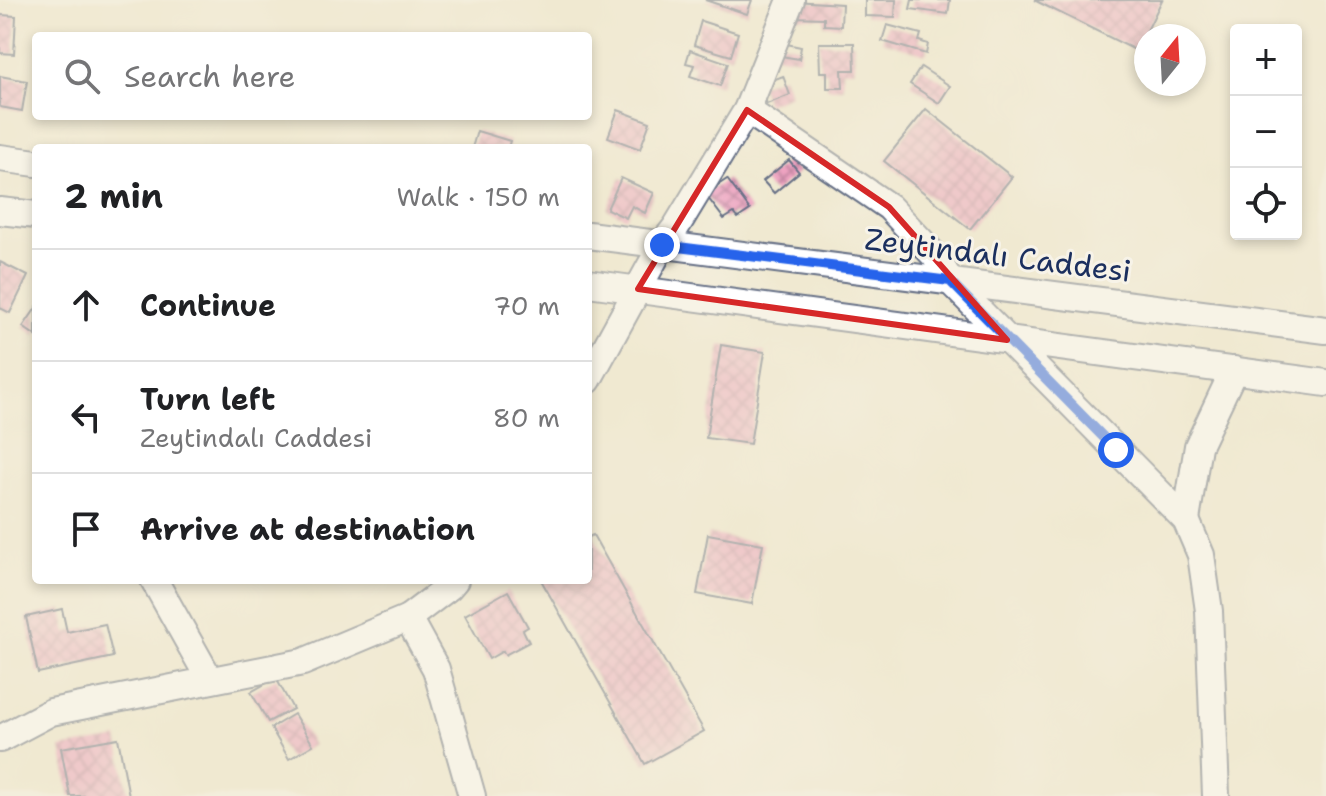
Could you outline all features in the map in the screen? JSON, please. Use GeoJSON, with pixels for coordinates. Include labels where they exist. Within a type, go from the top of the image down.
{"type":"FeatureCollection","features":[{"type":"Feature","properties":{"kind":"street"},"geometry":{"type":"LineString","coordinates":[[592,373],[662,245],[747,110],[791,0]]}},
{"type":"Feature","properties":{"kind":"street"},"geometry":{"type":"LineString","coordinates":[[747,110],[889,207],[935,256],[950,281],[1186,520],[1201,555],[1209,611],[1216,796]]}},
{"type":"Feature","properties":{"kind":"street"},"geometry":{"type":"LineString","coordinates":[[0,158],[32,162]]}},
{"type":"Feature","properties":{"kind":"street"},"geometry":{"type":"LineString","coordinates":[[0,211],[32,215]]}},
{"type":"Feature","properties":{"kind":"street","name":"Zeytindalı Caddesi"},"geometry":{"type":"LineString","coordinates":[[592,236],[1326,330]]}},
{"type":"Feature","properties":{"kind":"street"},"geometry":{"type":"LineString","coordinates":[[592,283],[1326,383]]}},
{"type":"Feature","properties":{"kind":"street"},"geometry":{"type":"LineString","coordinates":[[1186,520],[1198,446],[1234,370]]}},
{"type":"Feature","properties":{"kind":"street"},"geometry":{"type":"LineString","coordinates":[[156,584],[210,680]]}},
{"type":"Feature","properties":{"kind":"street"},"geometry":{"type":"LineString","coordinates":[[0,739],[51,712],[303,662],[408,618],[452,584]]}},
{"type":"Feature","properties":{"kind":"street"},"geometry":{"type":"LineString","coordinates":[[408,618],[436,669],[472,796]]}},
{"type":"Feature","properties":{"kind":"highlighted area"},"geometry":{"type":"Polygon","coordinates":[[[747,110],[889,207],[1007,340],[638,289],[747,110]]]}},
{"type":"Feature","properties":{"kind":"building"},"geometry":{"type":"Polygon","coordinates":[[[705,0],[752,0],[747,14],[705,0]]]}},
{"type":"Feature","properties":{"kind":"building"},"geometry":{"type":"Polygon","coordinates":[[[865,0],[896,0],[895,17],[865,16],[865,0]]]}},
{"type":"Feature","properties":{"kind":"building"},"geometry":{"type":"Polygon","coordinates":[[[912,0],[950,0],[948,14],[910,9],[912,0]]]}},
{"type":"Feature","properties":{"kind":"building"},"geometry":{"type":"Polygon","coordinates":[[[1034,0],[1162,0],[1150,24],[1134,24],[1134,50],[1034,0]]]}},
{"type":"Feature","properties":{"kind":"building"},"geometry":{"type":"Polygon","coordinates":[[[793,1],[842,4],[841,26],[824,25],[824,18],[792,17],[793,1]]]}},
{"type":"Feature","properties":{"kind":"building"},"geometry":{"type":"Polygon","coordinates":[[[0,15],[16,16],[14,54],[0,53],[0,15]]]}},
{"type":"Feature","properties":{"kind":"building"},"geometry":{"type":"Polygon","coordinates":[[[701,21],[738,33],[731,56],[694,45],[701,21]]]}},
{"type":"Feature","properties":{"kind":"building"},"geometry":{"type":"Polygon","coordinates":[[[887,25],[921,34],[919,41],[928,44],[926,54],[882,41],[887,25]]]}},
{"type":"Feature","properties":{"kind":"building"},"geometry":{"type":"Polygon","coordinates":[[[777,42],[801,47],[799,59],[775,55],[777,42]]]}},
{"type":"Feature","properties":{"kind":"building"},"geometry":{"type":"Polygon","coordinates":[[[819,43],[854,43],[855,70],[842,70],[843,88],[827,88],[827,72],[820,72],[819,43]]]}},
{"type":"Feature","properties":{"kind":"building"},"geometry":{"type":"Polygon","coordinates":[[[690,50],[728,63],[720,86],[690,76],[694,65],[686,63],[690,50]]]}},
{"type":"Feature","properties":{"kind":"building"},"geometry":{"type":"Polygon","coordinates":[[[921,67],[950,86],[939,103],[910,84],[921,67]]]}},
{"type":"Feature","properties":{"kind":"building"},"geometry":{"type":"Polygon","coordinates":[[[0,76],[27,81],[22,111],[0,107],[0,76]]]}},
{"type":"Feature","properties":{"kind":"building"},"geometry":{"type":"Polygon","coordinates":[[[783,76],[790,95],[767,104],[760,85],[783,76]]]}},
{"type":"Feature","properties":{"kind":"building"},"geometry":{"type":"Polygon","coordinates":[[[926,109],[1012,177],[970,229],[884,161],[926,109]]]}},
{"type":"Feature","properties":{"kind":"building"},"geometry":{"type":"Polygon","coordinates":[[[618,110],[650,122],[640,149],[608,137],[618,110]]]}},
{"type":"Feature","properties":{"kind":"building"},"geometry":{"type":"Polygon","coordinates":[[[477,131],[510,141],[509,144],[473,144],[477,131]]]}},
{"type":"Feature","properties":{"kind":"building"},"geometry":{"type":"Polygon","coordinates":[[[789,160],[799,172],[774,193],[763,181],[789,160]]]}},
{"type":"Feature","properties":{"kind":"building"},"geometry":{"type":"Polygon","coordinates":[[[621,178],[654,193],[645,213],[632,206],[626,218],[607,209],[621,178]]]}},
{"type":"Feature","properties":{"kind":"building"},"geometry":{"type":"Polygon","coordinates":[[[727,179],[750,210],[738,218],[734,213],[724,219],[705,194],[727,179]]]}},
{"type":"Feature","properties":{"kind":"building"},"geometry":{"type":"Polygon","coordinates":[[[0,262],[28,276],[10,313],[0,308],[0,262]]]}},
{"type":"Feature","properties":{"kind":"building"},"geometry":{"type":"Polygon","coordinates":[[[32,314],[32,333],[23,327],[32,314]]]}},
{"type":"Feature","properties":{"kind":"building"},"geometry":{"type":"Polygon","coordinates":[[[721,345],[765,352],[750,444],[706,438],[721,345]]]}},
{"type":"Feature","properties":{"kind":"building"},"geometry":{"type":"Polygon","coordinates":[[[708,534],[763,544],[752,604],[697,594],[708,534]]]}},
{"type":"Feature","properties":{"kind":"building"},"geometry":{"type":"Polygon","coordinates":[[[592,535],[704,731],[645,764],[543,584],[592,584],[592,535]]]}},
{"type":"Feature","properties":{"kind":"building"},"geometry":{"type":"Polygon","coordinates":[[[508,591],[528,627],[523,630],[529,642],[505,655],[503,651],[489,659],[465,615],[508,591]]]}},
{"type":"Feature","properties":{"kind":"building"},"geometry":{"type":"Polygon","coordinates":[[[62,609],[67,632],[105,624],[113,657],[38,673],[26,617],[62,609]]]}},
{"type":"Feature","properties":{"kind":"building"},"geometry":{"type":"Polygon","coordinates":[[[276,678],[293,709],[268,722],[251,692],[276,678]]]}},
{"type":"Feature","properties":{"kind":"building"},"geometry":{"type":"Polygon","coordinates":[[[294,714],[313,745],[289,759],[271,728],[294,714]]]}},
{"type":"Feature","properties":{"kind":"building"},"geometry":{"type":"Polygon","coordinates":[[[118,738],[129,796],[70,796],[61,748],[118,738]]]}},
{"type":"Feature","properties":{"kind":"route"},"geometry":{"type":"LineString","coordinates":[[662,245],[950,281],[1116,450]]}}]}
